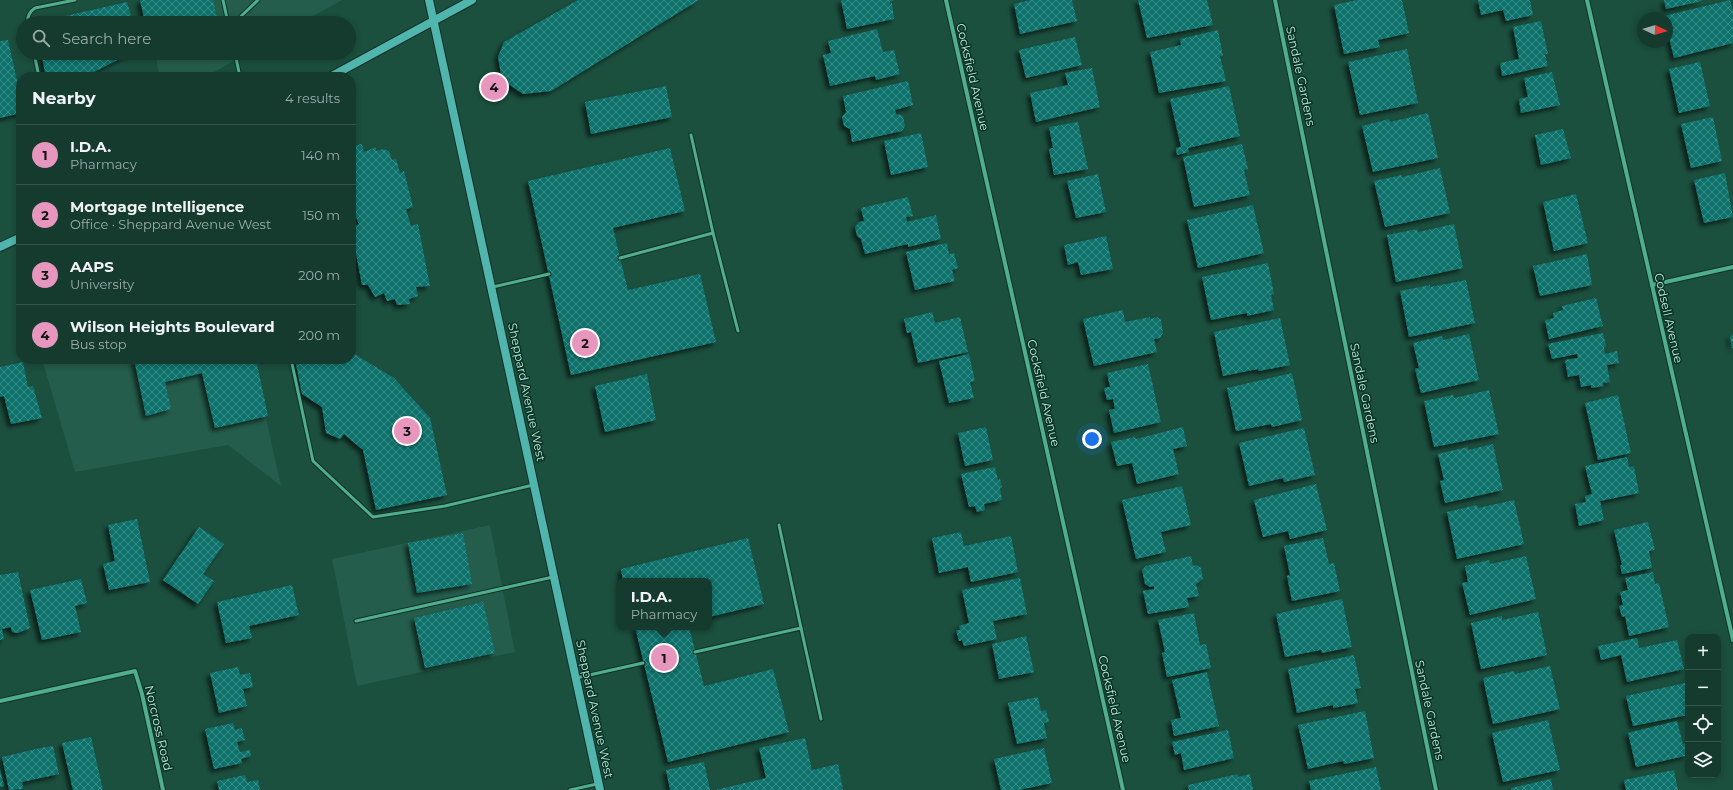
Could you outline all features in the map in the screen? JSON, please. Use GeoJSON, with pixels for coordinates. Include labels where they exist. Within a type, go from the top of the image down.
{"type":"FeatureCollection","features":[{"type":"Feature","properties":{"kind":"main road","name":"Sheppard Avenue West"},"geometry":{"type":"LineString","coordinates":[[429,0],[600,787]]}},
{"type":"Feature","properties":{"kind":"main road"},"geometry":{"type":"LineString","coordinates":[[340,72],[472,0]]}},
{"type":"Feature","properties":{"kind":"main road"},"geometry":{"type":"LineString","coordinates":[[0,247],[16,239]]}},
{"type":"Feature","properties":{"kind":"street","name":"Cocksfield Avenue"},"geometry":{"type":"LineString","coordinates":[[946,0],[1123,790]]}},
{"type":"Feature","properties":{"kind":"street","name":"Sandale Gardens"},"geometry":{"type":"LineString","coordinates":[[1275,0],[1436,790]]}},
{"type":"Feature","properties":{"kind":"street","name":"Codsell Avenue"},"geometry":{"type":"LineString","coordinates":[[1587,0],[1733,640]]}},
{"type":"Feature","properties":{"kind":"street"},"geometry":{"type":"LineString","coordinates":[[1652,285],[1733,266]]}},
{"type":"Feature","properties":{"kind":"street","name":"Norcross Road"},"geometry":{"type":"LineString","coordinates":[[0,701],[135,671],[142,694],[163,790]]}},
{"type":"Feature","properties":{"kind":"lane"},"geometry":{"type":"LineString","coordinates":[[29,16],[31,11],[35,8],[75,0]]}},
{"type":"Feature","properties":{"kind":"lane"},"geometry":{"type":"LineString","coordinates":[[223,0],[226,16]]}},
{"type":"Feature","properties":{"kind":"lane"},"geometry":{"type":"LineString","coordinates":[[241,16],[258,0]]}},
{"type":"Feature","properties":{"kind":"lane"},"geometry":{"type":"LineString","coordinates":[[35,60],[38,72]]}},
{"type":"Feature","properties":{"kind":"lane"},"geometry":{"type":"LineString","coordinates":[[236,60],[239,72]]}},
{"type":"Feature","properties":{"kind":"lane"},"geometry":{"type":"LineString","coordinates":[[691,135],[713,233],[738,331]]}},
{"type":"Feature","properties":{"kind":"lane"},"geometry":{"type":"LineString","coordinates":[[620,258],[713,233]]}},
{"type":"Feature","properties":{"kind":"lane"},"geometry":{"type":"LineString","coordinates":[[491,287],[549,274]]}},
{"type":"Feature","properties":{"kind":"lane"},"geometry":{"type":"LineString","coordinates":[[292,364],[313,461],[373,517],[445,506],[534,484]]}},
{"type":"Feature","properties":{"kind":"lane"},"geometry":{"type":"LineString","coordinates":[[779,525],[822,719]]}},
{"type":"Feature","properties":{"kind":"lane"},"geometry":{"type":"LineString","coordinates":[[356,621],[554,577]]}},
{"type":"Feature","properties":{"kind":"lane"},"geometry":{"type":"LineString","coordinates":[[695,652],[801,628]]}},
{"type":"Feature","properties":{"kind":"lane"},"geometry":{"type":"LineString","coordinates":[[576,678],[643,663]]}},
{"type":"Feature","properties":{"kind":"lane"},"geometry":{"type":"LineString","coordinates":[[570,790],[600,787]]}},
{"type":"Feature","properties":{"kind":"shaded area"},"geometry":{"type":"Polygon","coordinates":[[[145,0],[342,0],[313,16],[148,16],[145,0]]]}},
{"type":"Feature","properties":{"kind":"shaded area"},"geometry":{"type":"Polygon","coordinates":[[[156,60],[235,60],[214,72],[159,72],[156,60]]]}},
{"type":"Feature","properties":{"kind":"shaded area"},"geometry":{"type":"Polygon","coordinates":[[[43,364],[254,364],[281,486],[228,445],[75,472],[43,364]]]}},
{"type":"Feature","properties":{"kind":"shaded area"},"geometry":{"type":"Polygon","coordinates":[[[490,525],[515,652],[357,686],[332,559],[490,525]]]}},
{"type":"Feature","properties":{"kind":"building"},"geometry":{"type":"Polygon","coordinates":[[[140,0],[213,0],[217,16],[143,16],[140,0]]]}},
{"type":"Feature","properties":{"kind":"building"},"geometry":{"type":"Polygon","coordinates":[[[578,0],[699,0],[551,91],[523,94],[502,80],[498,57],[504,42],[578,0]]]}},
{"type":"Feature","properties":{"kind":"building"},"geometry":{"type":"Polygon","coordinates":[[[841,0],[894,0],[890,2],[890,4],[892,3],[894,19],[847,29],[841,0]]]}},
{"type":"Feature","properties":{"kind":"building"},"geometry":{"type":"Polygon","coordinates":[[[1030,0],[1072,0],[1077,21],[1020,34],[1014,4],[1030,0]]]}},
{"type":"Feature","properties":{"kind":"building"},"geometry":{"type":"Polygon","coordinates":[[[1138,0],[1207,0],[1213,25],[1147,38],[1138,0]]]}},
{"type":"Feature","properties":{"kind":"building"},"geometry":{"type":"Polygon","coordinates":[[[1357,0],[1402,0],[1409,33],[1378,40],[1380,47],[1344,54],[1334,5],[1357,0]]]}},
{"type":"Feature","properties":{"kind":"building"},"geometry":{"type":"Polygon","coordinates":[[[1478,0],[1530,0],[1533,15],[1506,21],[1503,10],[1481,15],[1478,0]]]}},
{"type":"Feature","properties":{"kind":"building"},"geometry":{"type":"Polygon","coordinates":[[[1664,0],[1702,0],[1702,1],[1666,9],[1664,0]]]}},
{"type":"Feature","properties":{"kind":"building"},"geometry":{"type":"Polygon","coordinates":[[[1730,0],[1733,11],[1733,43],[1674,58],[1672,48],[1673,48],[1673,14],[1730,0]]]}},
{"type":"Feature","properties":{"kind":"building"},"geometry":{"type":"Polygon","coordinates":[[[127,2],[131,16],[65,16],[127,2]]]}},
{"type":"Feature","properties":{"kind":"building"},"geometry":{"type":"Polygon","coordinates":[[[1541,21],[1548,54],[1545,54],[1548,66],[1502,76],[1500,63],[1519,59],[1513,27],[1541,21]]]}},
{"type":"Feature","properties":{"kind":"building"},"geometry":{"type":"Polygon","coordinates":[[[877,29],[883,52],[894,50],[900,74],[876,80],[875,76],[830,86],[823,55],[831,53],[828,41],[877,29]]]}},
{"type":"Feature","properties":{"kind":"building"},"geometry":{"type":"Polygon","coordinates":[[[1218,30],[1223,56],[1220,56],[1226,81],[1159,93],[1150,52],[1181,45],[1180,39],[1218,30]]]}},
{"type":"Feature","properties":{"kind":"building"},"geometry":{"type":"Polygon","coordinates":[[[1075,37],[1082,65],[1026,78],[1019,50],[1075,37]]]}},
{"type":"Feature","properties":{"kind":"building"},"geometry":{"type":"Polygon","coordinates":[[[8,40],[16,76],[16,114],[0,118],[0,41],[8,40]]]}},
{"type":"Feature","properties":{"kind":"building"},"geometry":{"type":"Polygon","coordinates":[[[1407,49],[1418,103],[1360,115],[1348,62],[1407,49]]]}},
{"type":"Feature","properties":{"kind":"building"},"geometry":{"type":"Polygon","coordinates":[[[42,60],[117,60],[94,72],[45,72],[42,60]]]}},
{"type":"Feature","properties":{"kind":"building"},"geometry":{"type":"Polygon","coordinates":[[[1700,62],[1710,106],[1679,113],[1669,69],[1700,62]]]}},
{"type":"Feature","properties":{"kind":"building"},"geometry":{"type":"Polygon","coordinates":[[[1092,68],[1100,107],[1036,122],[1030,93],[1068,85],[1065,73],[1092,68]]]}},
{"type":"Feature","properties":{"kind":"building"},"geometry":{"type":"Polygon","coordinates":[[[1552,72],[1560,105],[1521,113],[1519,99],[1528,97],[1524,78],[1552,72]]]}},
{"type":"Feature","properties":{"kind":"building"},"geometry":{"type":"Polygon","coordinates":[[[908,81],[913,105],[895,110],[896,114],[903,116],[905,126],[902,131],[852,142],[850,129],[844,126],[842,117],[846,112],[843,96],[908,81]]]}},
{"type":"Feature","properties":{"kind":"building"},"geometry":{"type":"Polygon","coordinates":[[[666,86],[672,117],[591,134],[585,102],[666,86]]]}},
{"type":"Feature","properties":{"kind":"building"},"geometry":{"type":"Polygon","coordinates":[[[1229,86],[1240,136],[1188,148],[1189,152],[1177,155],[1176,148],[1181,147],[1170,99],[1229,86]]]}},
{"type":"Feature","properties":{"kind":"building"},"geometry":{"type":"Polygon","coordinates":[[[1428,113],[1438,158],[1373,172],[1362,126],[1389,119],[1390,122],[1428,113]]]}},
{"type":"Feature","properties":{"kind":"building"},"geometry":{"type":"Polygon","coordinates":[[[1713,117],[1722,161],[1691,168],[1681,124],[1713,117]]]}},
{"type":"Feature","properties":{"kind":"building"},"geometry":{"type":"Polygon","coordinates":[[[1078,122],[1088,169],[1054,175],[1049,149],[1053,148],[1049,127],[1078,122]]]}},
{"type":"Feature","properties":{"kind":"building"},"geometry":{"type":"Polygon","coordinates":[[[1563,129],[1571,158],[1541,165],[1535,135],[1563,129]]]}},
{"type":"Feature","properties":{"kind":"building"},"geometry":{"type":"Polygon","coordinates":[[[921,133],[928,167],[891,175],[884,141],[921,133]]]}},
{"type":"Feature","properties":{"kind":"building"},"geometry":{"type":"Polygon","coordinates":[[[362,144],[364,152],[376,147],[376,151],[383,149],[389,151],[392,160],[396,159],[400,173],[404,171],[413,207],[406,209],[411,226],[418,224],[430,286],[416,287],[418,296],[409,299],[410,304],[397,305],[395,299],[387,301],[384,293],[375,297],[368,285],[362,285],[356,254],[356,226],[359,224],[356,217],[356,145],[362,144]]]}},
{"type":"Feature","properties":{"kind":"building"},"geometry":{"type":"Polygon","coordinates":[[[1242,144],[1248,169],[1244,170],[1250,195],[1194,207],[1183,157],[1242,144]]]}},
{"type":"Feature","properties":{"kind":"building"},"geometry":{"type":"Polygon","coordinates":[[[670,148],[685,211],[613,228],[620,258],[628,290],[700,274],[716,342],[571,375],[528,181],[670,148]]]}},
{"type":"Feature","properties":{"kind":"building"},"geometry":{"type":"Polygon","coordinates":[[[1440,168],[1450,213],[1385,227],[1374,181],[1402,175],[1402,177],[1440,168]]]}},
{"type":"Feature","properties":{"kind":"building"},"geometry":{"type":"Polygon","coordinates":[[[1725,173],[1733,217],[1704,223],[1694,180],[1725,173]]]}},
{"type":"Feature","properties":{"kind":"building"},"geometry":{"type":"Polygon","coordinates":[[[1098,174],[1106,212],[1076,218],[1067,181],[1098,174]]]}},
{"type":"Feature","properties":{"kind":"building"},"geometry":{"type":"Polygon","coordinates":[[[1576,194],[1588,243],[1554,251],[1543,202],[1576,194]]]}},
{"type":"Feature","properties":{"kind":"building"},"geometry":{"type":"Polygon","coordinates":[[[908,197],[913,216],[906,217],[907,222],[936,215],[941,239],[908,247],[908,244],[865,254],[861,239],[857,236],[855,227],[859,222],[864,221],[861,208],[908,197]]]}},
{"type":"Feature","properties":{"kind":"building"},"geometry":{"type":"Polygon","coordinates":[[[1253,205],[1264,253],[1198,268],[1187,220],[1253,205]]]}},
{"type":"Feature","properties":{"kind":"building"},"geometry":{"type":"Polygon","coordinates":[[[1454,224],[1463,268],[1396,282],[1387,235],[1417,229],[1418,232],[1454,224]]]}},
{"type":"Feature","properties":{"kind":"building"},"geometry":{"type":"Polygon","coordinates":[[[1106,236],[1113,269],[1081,275],[1078,262],[1068,265],[1064,245],[1106,236]]]}},
{"type":"Feature","properties":{"kind":"building"},"geometry":{"type":"Polygon","coordinates":[[[947,243],[949,254],[954,253],[958,268],[952,270],[955,281],[915,290],[906,252],[947,243]]]}},
{"type":"Feature","properties":{"kind":"building"},"geometry":{"type":"Polygon","coordinates":[[[1587,254],[1592,285],[1540,296],[1533,266],[1587,254]]]}},
{"type":"Feature","properties":{"kind":"building"},"geometry":{"type":"Polygon","coordinates":[[[1268,263],[1274,294],[1271,295],[1274,310],[1247,316],[1247,313],[1211,320],[1202,277],[1268,263]]]}},
{"type":"Feature","properties":{"kind":"building"},"geometry":{"type":"Polygon","coordinates":[[[1466,280],[1475,323],[1409,337],[1400,291],[1466,280]]]}},
{"type":"Feature","properties":{"kind":"building"},"geometry":{"type":"Polygon","coordinates":[[[1596,298],[1603,326],[1549,339],[1545,320],[1554,318],[1553,313],[1563,310],[1562,306],[1596,298]]]}},
{"type":"Feature","properties":{"kind":"building"},"geometry":{"type":"Polygon","coordinates":[[[1123,310],[1125,322],[1150,317],[1150,319],[1157,317],[1161,320],[1163,333],[1160,338],[1154,339],[1157,352],[1094,366],[1083,319],[1123,310]]]}},
{"type":"Feature","properties":{"kind":"building"},"geometry":{"type":"Polygon","coordinates":[[[932,312],[935,323],[960,317],[968,352],[918,363],[911,332],[907,333],[904,319],[932,312]]]}},
{"type":"Feature","properties":{"kind":"building"},"geometry":{"type":"Polygon","coordinates":[[[1280,318],[1290,365],[1259,371],[1258,369],[1223,376],[1214,332],[1280,318]]]}},
{"type":"Feature","properties":{"kind":"building"},"geometry":{"type":"Polygon","coordinates":[[[1603,333],[1606,346],[1604,347],[1605,354],[1617,351],[1619,363],[1607,365],[1610,382],[1603,383],[1604,386],[1591,388],[1591,385],[1581,387],[1579,375],[1568,377],[1565,360],[1578,358],[1577,354],[1552,359],[1548,344],[1603,333]]]}},
{"type":"Feature","properties":{"kind":"building"},"geometry":{"type":"Polygon","coordinates":[[[1469,334],[1479,380],[1421,393],[1415,369],[1419,368],[1413,343],[1442,336],[1443,340],[1469,334]]]}},
{"type":"Feature","properties":{"kind":"building"},"geometry":{"type":"Polygon","coordinates":[[[1733,335],[1733,348],[1732,348],[1730,336],[1733,335]]]}},
{"type":"Feature","properties":{"kind":"building"},"geometry":{"type":"Polygon","coordinates":[[[969,354],[975,381],[970,382],[974,398],[949,403],[939,361],[969,354]]]}},
{"type":"Feature","properties":{"kind":"building"},"geometry":{"type":"Polygon","coordinates":[[[356,355],[394,378],[430,418],[447,495],[376,510],[363,450],[344,434],[340,439],[326,433],[322,407],[302,394],[296,364],[356,364],[356,355]]]}},
{"type":"Feature","properties":{"kind":"building"},"geometry":{"type":"Polygon","coordinates":[[[16,364],[23,364],[28,387],[33,386],[42,418],[11,424],[4,396],[0,397],[0,367],[16,364]]]}},
{"type":"Feature","properties":{"kind":"building"},"geometry":{"type":"Polygon","coordinates":[[[135,364],[257,364],[268,416],[215,428],[202,373],[165,382],[171,409],[146,416],[135,364]]]}},
{"type":"Feature","properties":{"kind":"building"},"geometry":{"type":"Polygon","coordinates":[[[1148,364],[1161,422],[1114,433],[1109,410],[1115,409],[1113,399],[1107,400],[1104,388],[1110,387],[1107,373],[1148,364]]]}},
{"type":"Feature","properties":{"kind":"building"},"geometry":{"type":"Polygon","coordinates":[[[1292,373],[1302,420],[1272,427],[1271,424],[1236,431],[1227,388],[1292,373]]]}},
{"type":"Feature","properties":{"kind":"building"},"geometry":{"type":"Polygon","coordinates":[[[647,374],[656,420],[605,432],[595,386],[647,374]]]}},
{"type":"Feature","properties":{"kind":"building"},"geometry":{"type":"Polygon","coordinates":[[[1489,390],[1499,434],[1434,447],[1424,401],[1453,395],[1454,398],[1489,390]]]}},
{"type":"Feature","properties":{"kind":"building"},"geometry":{"type":"Polygon","coordinates":[[[1618,395],[1631,453],[1598,460],[1585,403],[1618,395]]]}},
{"type":"Feature","properties":{"kind":"building"},"geometry":{"type":"Polygon","coordinates":[[[986,427],[993,460],[965,466],[958,433],[986,427]]]}},
{"type":"Feature","properties":{"kind":"building"},"geometry":{"type":"Polygon","coordinates":[[[1183,427],[1187,446],[1173,449],[1179,474],[1137,484],[1132,463],[1117,466],[1111,442],[1135,437],[1136,439],[1183,427]]]}},
{"type":"Feature","properties":{"kind":"building"},"geometry":{"type":"Polygon","coordinates":[[[1304,428],[1315,475],[1284,482],[1283,478],[1249,486],[1239,443],[1304,428]]]}},
{"type":"Feature","properties":{"kind":"building"},"geometry":{"type":"Polygon","coordinates":[[[1493,444],[1503,490],[1445,503],[1440,481],[1444,480],[1438,454],[1468,447],[1468,450],[1493,444]]]}},
{"type":"Feature","properties":{"kind":"building"},"geometry":{"type":"Polygon","coordinates":[[[1627,457],[1629,467],[1634,466],[1639,493],[1600,501],[1604,520],[1579,526],[1575,504],[1586,502],[1585,496],[1592,494],[1585,466],[1627,457]]]}},
{"type":"Feature","properties":{"kind":"building"},"geometry":{"type":"Polygon","coordinates":[[[995,467],[998,480],[1000,479],[1002,487],[1000,488],[1002,500],[984,504],[985,510],[977,512],[975,506],[969,507],[961,474],[995,467]]]}},
{"type":"Feature","properties":{"kind":"building"},"geometry":{"type":"Polygon","coordinates":[[[1316,484],[1327,530],[1290,539],[1288,531],[1263,537],[1254,500],[1316,484]]]}},
{"type":"Feature","properties":{"kind":"building"},"geometry":{"type":"Polygon","coordinates":[[[1182,486],[1191,525],[1161,532],[1166,552],[1136,559],[1122,500],[1182,486]]]}},
{"type":"Feature","properties":{"kind":"building"},"geometry":{"type":"Polygon","coordinates":[[[1514,500],[1524,544],[1457,559],[1447,512],[1477,505],[1478,508],[1514,500]]]}},
{"type":"Feature","properties":{"kind":"building"},"geometry":{"type":"Polygon","coordinates":[[[137,519],[150,582],[109,590],[103,564],[115,561],[108,525],[137,519]]]}},
{"type":"Feature","properties":{"kind":"building"},"geometry":{"type":"Polygon","coordinates":[[[1648,522],[1655,550],[1649,551],[1652,568],[1622,574],[1620,565],[1622,565],[1614,530],[1648,522]]]}},
{"type":"Feature","properties":{"kind":"building"},"geometry":{"type":"Polygon","coordinates":[[[199,527],[224,544],[203,574],[214,581],[198,604],[163,580],[199,527]]]}},
{"type":"Feature","properties":{"kind":"building"},"geometry":{"type":"Polygon","coordinates":[[[961,532],[964,546],[1011,536],[1018,572],[971,582],[968,567],[939,573],[932,538],[961,532]]]}},
{"type":"Feature","properties":{"kind":"building"},"geometry":{"type":"Polygon","coordinates":[[[463,533],[472,584],[417,593],[408,543],[463,533]]]}},
{"type":"Feature","properties":{"kind":"building"},"geometry":{"type":"Polygon","coordinates":[[[748,538],[764,604],[712,616],[712,578],[622,578],[621,569],[748,538]]]}},
{"type":"Feature","properties":{"kind":"building"},"geometry":{"type":"Polygon","coordinates":[[[1323,538],[1329,564],[1334,563],[1340,591],[1292,601],[1287,576],[1290,575],[1284,546],[1323,538]]]}},
{"type":"Feature","properties":{"kind":"building"},"geometry":{"type":"Polygon","coordinates":[[[1191,556],[1193,566],[1196,565],[1201,568],[1203,579],[1196,584],[1199,596],[1187,598],[1189,607],[1148,614],[1143,591],[1154,589],[1154,586],[1150,587],[1145,584],[1142,570],[1146,566],[1191,556]]]}},
{"type":"Feature","properties":{"kind":"building"},"geometry":{"type":"Polygon","coordinates":[[[1526,556],[1536,599],[1470,615],[1462,583],[1468,582],[1465,566],[1489,560],[1490,564],[1526,556]]]}},
{"type":"Feature","properties":{"kind":"building"},"geometry":{"type":"Polygon","coordinates":[[[18,572],[30,628],[18,633],[12,632],[11,627],[2,629],[4,639],[0,640],[0,575],[18,572]]]}},
{"type":"Feature","properties":{"kind":"building"},"geometry":{"type":"Polygon","coordinates":[[[1653,572],[1655,584],[1659,583],[1669,627],[1629,636],[1625,616],[1622,617],[1619,606],[1623,605],[1620,592],[1628,590],[1625,578],[1653,572]]]}},
{"type":"Feature","properties":{"kind":"building"},"geometry":{"type":"Polygon","coordinates":[[[1020,578],[1027,614],[993,621],[997,639],[964,646],[962,640],[959,641],[956,630],[960,630],[959,626],[969,623],[962,590],[1020,578]]]}},
{"type":"Feature","properties":{"kind":"building"},"geometry":{"type":"Polygon","coordinates":[[[81,579],[87,603],[75,606],[81,632],[42,640],[30,590],[81,579]]]}},
{"type":"Feature","properties":{"kind":"building"},"geometry":{"type":"Polygon","coordinates":[[[292,585],[299,615],[249,626],[252,638],[226,643],[217,602],[292,585]]]}},
{"type":"Feature","properties":{"kind":"building"},"geometry":{"type":"Polygon","coordinates":[[[1342,599],[1352,647],[1322,653],[1321,650],[1285,657],[1276,614],[1342,599]]]}},
{"type":"Feature","properties":{"kind":"building"},"geometry":{"type":"Polygon","coordinates":[[[483,602],[495,653],[425,668],[414,618],[483,602]]]}},
{"type":"Feature","properties":{"kind":"building"},"geometry":{"type":"Polygon","coordinates":[[[1538,612],[1547,655],[1481,669],[1471,623],[1502,616],[1502,620],[1538,612]]]}},
{"type":"Feature","properties":{"kind":"building"},"geometry":{"type":"Polygon","coordinates":[[[1194,613],[1200,645],[1206,644],[1211,668],[1167,677],[1162,653],[1165,652],[1158,620],[1194,613]]]}},
{"type":"Feature","properties":{"kind":"building"},"geometry":{"type":"Polygon","coordinates":[[[636,630],[690,630],[704,686],[773,669],[789,732],[668,762],[636,630]]]}},
{"type":"Feature","properties":{"kind":"building"},"geometry":{"type":"Polygon","coordinates":[[[1026,636],[1034,672],[999,679],[992,644],[1026,636]]]}},
{"type":"Feature","properties":{"kind":"building"},"geometry":{"type":"Polygon","coordinates":[[[1637,638],[1639,648],[1677,640],[1684,669],[1627,682],[1621,655],[1601,660],[1598,646],[1637,638]]]}},
{"type":"Feature","properties":{"kind":"building"},"geometry":{"type":"Polygon","coordinates":[[[1354,655],[1361,688],[1355,689],[1358,703],[1333,708],[1333,705],[1297,713],[1288,669],[1354,655]]]}},
{"type":"Feature","properties":{"kind":"building"},"geometry":{"type":"Polygon","coordinates":[[[1550,666],[1560,709],[1493,724],[1483,678],[1514,671],[1515,674],[1550,666]]]}},
{"type":"Feature","properties":{"kind":"building"},"geometry":{"type":"Polygon","coordinates":[[[238,667],[240,675],[250,673],[253,687],[243,689],[247,706],[219,713],[210,673],[238,667]]]}},
{"type":"Feature","properties":{"kind":"building"},"geometry":{"type":"Polygon","coordinates":[[[1207,672],[1219,726],[1174,736],[1171,720],[1181,718],[1172,680],[1207,672]]]}},
{"type":"Feature","properties":{"kind":"building"},"geometry":{"type":"Polygon","coordinates":[[[1685,683],[1685,716],[1633,726],[1626,696],[1685,683]]]}},
{"type":"Feature","properties":{"kind":"building"},"geometry":{"type":"Polygon","coordinates":[[[1038,697],[1041,711],[1046,710],[1049,722],[1044,723],[1047,738],[1017,744],[1008,703],[1038,697]]]}},
{"type":"Feature","properties":{"kind":"building"},"geometry":{"type":"Polygon","coordinates":[[[1365,711],[1374,758],[1344,764],[1343,761],[1308,769],[1298,725],[1365,711]]]}},
{"type":"Feature","properties":{"kind":"building"},"geometry":{"type":"Polygon","coordinates":[[[1548,720],[1560,770],[1503,782],[1492,733],[1548,720]]]}},
{"type":"Feature","properties":{"kind":"building"},"geometry":{"type":"Polygon","coordinates":[[[1677,721],[1683,744],[1685,743],[1685,756],[1636,767],[1628,733],[1677,721]]]}},
{"type":"Feature","properties":{"kind":"building"},"geometry":{"type":"Polygon","coordinates":[[[233,723],[235,730],[242,728],[245,740],[237,742],[240,752],[250,750],[251,756],[241,759],[242,763],[214,769],[205,729],[233,723]]]}},
{"type":"Feature","properties":{"kind":"building"},"geometry":{"type":"Polygon","coordinates":[[[1228,730],[1234,758],[1184,770],[1181,753],[1175,755],[1172,742],[1228,730]]]}},
{"type":"Feature","properties":{"kind":"building"},"geometry":{"type":"Polygon","coordinates":[[[91,737],[103,790],[73,790],[62,743],[91,737]]]}},
{"type":"Feature","properties":{"kind":"building"},"geometry":{"type":"Polygon","coordinates":[[[805,738],[812,770],[838,764],[843,790],[715,790],[766,778],[759,748],[805,738]]]}},
{"type":"Feature","properties":{"kind":"building"},"geometry":{"type":"Polygon","coordinates":[[[53,746],[59,774],[22,782],[23,789],[9,790],[2,757],[53,746]]]}},
{"type":"Feature","properties":{"kind":"building"},"geometry":{"type":"Polygon","coordinates":[[[1044,748],[1052,783],[1019,790],[1001,790],[994,759],[1044,748]]]}},
{"type":"Feature","properties":{"kind":"building"},"geometry":{"type":"Polygon","coordinates":[[[704,762],[710,790],[670,790],[666,770],[704,762]]]}},
{"type":"Feature","properties":{"kind":"building"},"geometry":{"type":"Polygon","coordinates":[[[1376,767],[1381,790],[1311,790],[1309,781],[1376,767]]]}},
{"type":"Feature","properties":{"kind":"building"},"geometry":{"type":"Polygon","coordinates":[[[0,770],[4,786],[0,787],[0,770]]]}},
{"type":"Feature","properties":{"kind":"building"},"geometry":{"type":"Polygon","coordinates":[[[1674,770],[1678,790],[1626,790],[1624,780],[1674,770]]]}},
{"type":"Feature","properties":{"kind":"building"},"geometry":{"type":"Polygon","coordinates":[[[1238,774],[1238,777],[1250,774],[1253,790],[1189,790],[1188,785],[1238,774]]]}},
{"type":"Feature","properties":{"kind":"building"},"geometry":{"type":"Polygon","coordinates":[[[245,775],[247,782],[258,780],[260,790],[219,790],[217,781],[245,775]]]}},
{"type":"Feature","properties":{"kind":"building"},"geometry":{"type":"Polygon","coordinates":[[[1551,779],[1553,790],[1511,790],[1511,788],[1551,779]]]}},
{"type":"Feature","properties":{"kind":"place","name":"Wilson Heights Boulevard"},"geometry":{"type":"Point","coordinates":[494,87]}},
{"type":"Feature","properties":{"kind":"place","name":"Mortgage Intelligence"},"geometry":{"type":"Point","coordinates":[585,343]}},
{"type":"Feature","properties":{"kind":"place","name":"AAPS"},"geometry":{"type":"Point","coordinates":[407,431]}},
{"type":"Feature","properties":{"kind":"place","name":"I.D.A."},"geometry":{"type":"Point","coordinates":[664,658]}}]}
